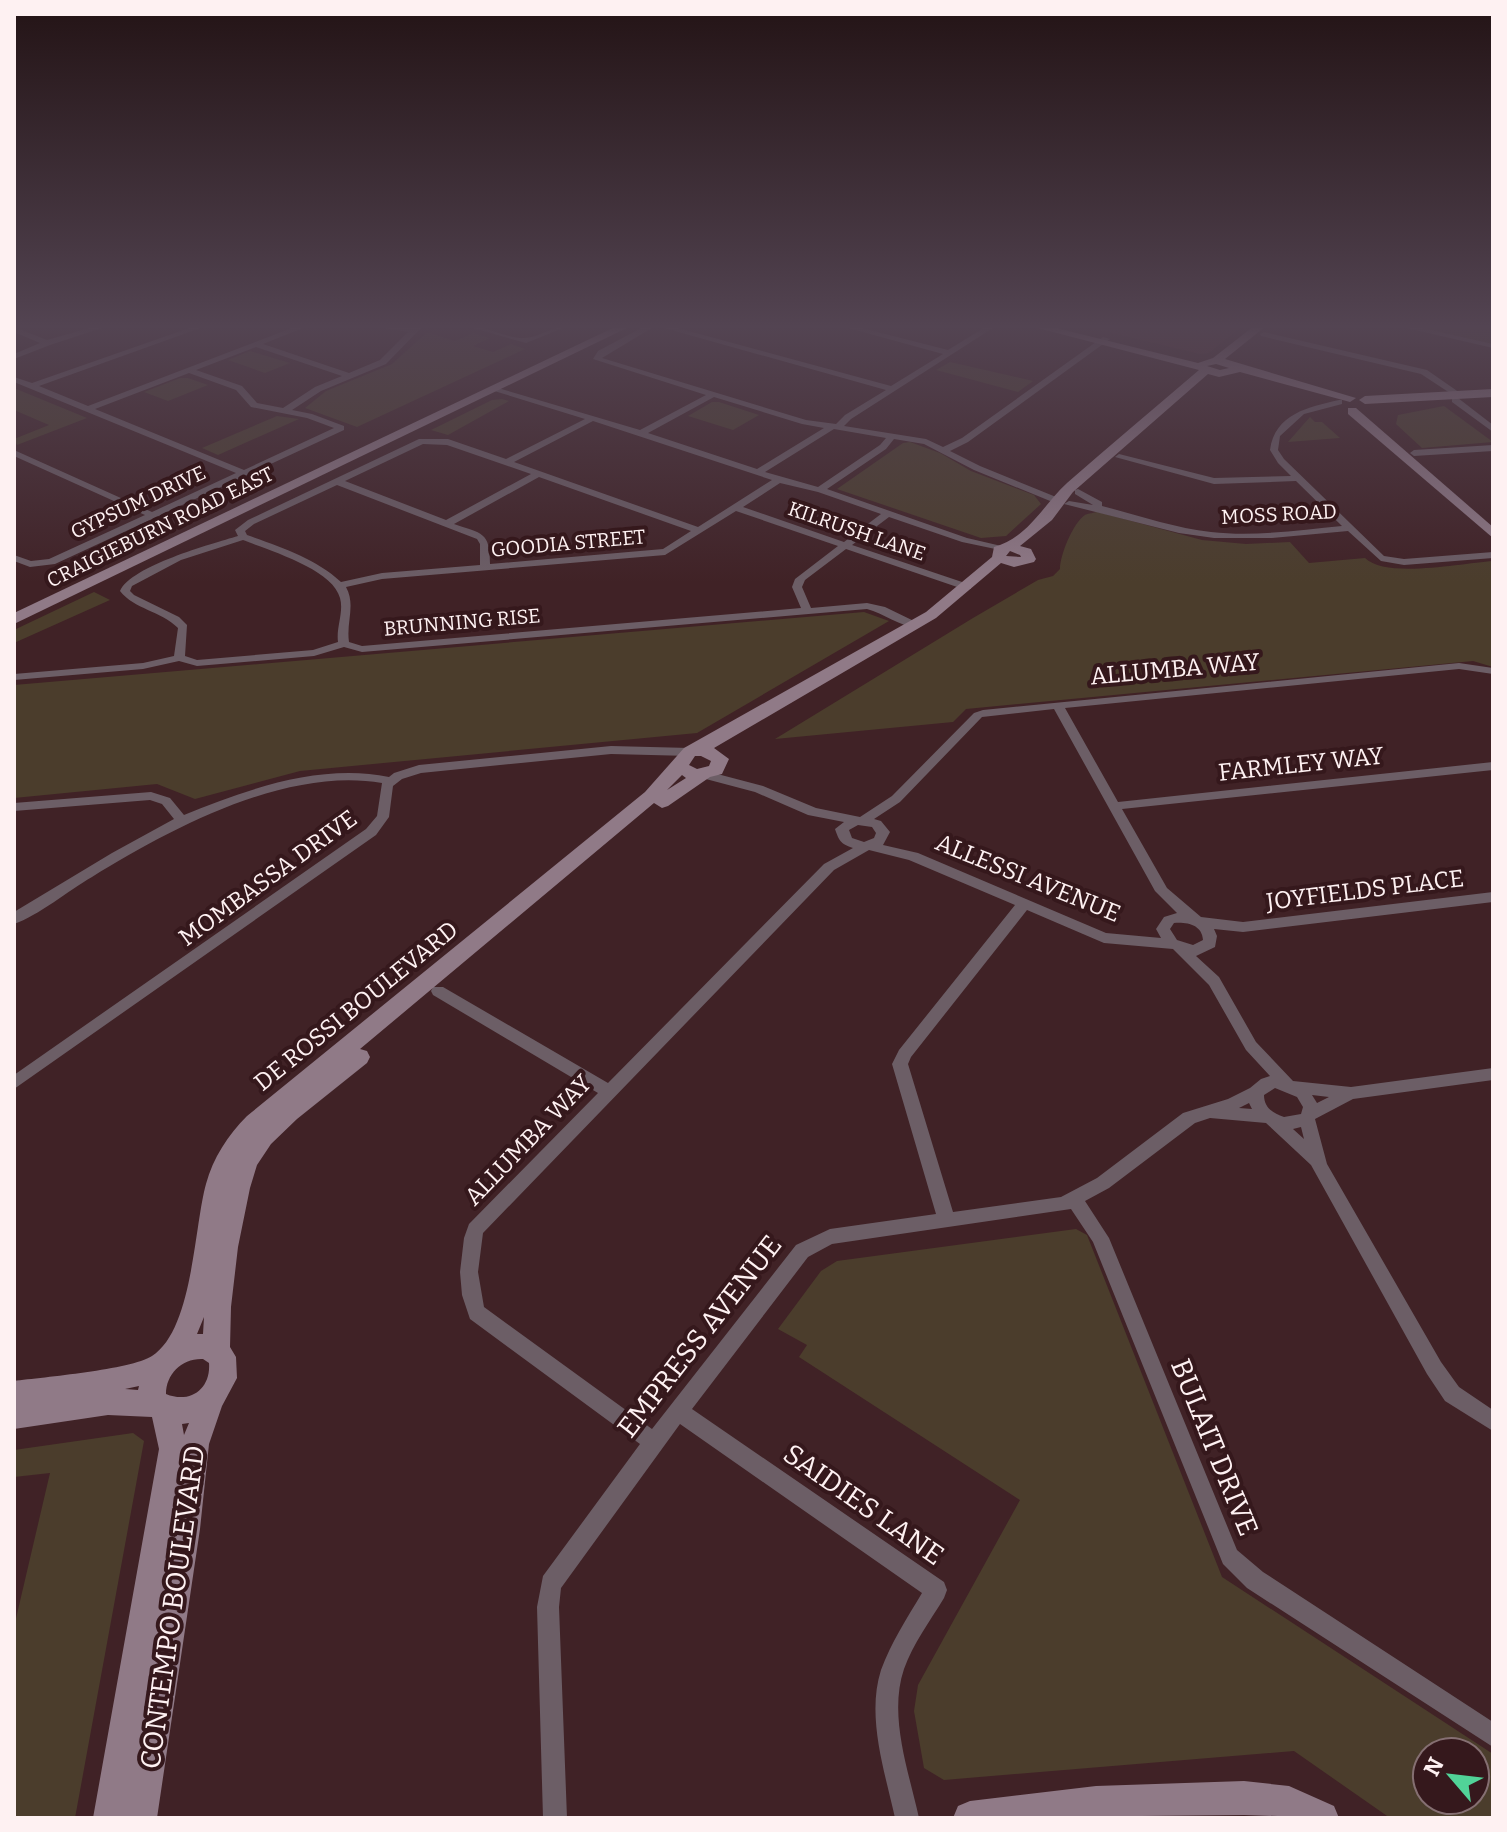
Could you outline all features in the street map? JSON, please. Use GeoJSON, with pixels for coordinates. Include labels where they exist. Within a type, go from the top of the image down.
{"type":"FeatureCollection","features":[{"type":"Feature","properties":{"kind":"street"},"geometry":{"type":"LineString","coordinates":[[94,411],[244,473]]}},
{"type":"Feature","properties":{"kind":"street","name":"GYPSUM DRIVE"},"geometry":{"type":"LineString","coordinates":[[14,558],[30,564],[44,564],[341,428],[287,411]]}},
{"type":"Feature","properties":{"kind":"street","name":"CRAIGIEBURN ROAD EAST"},"geometry":{"type":"LineString","coordinates":[[14,619],[445,411]]}},
{"type":"Feature","properties":{"kind":"street"},"geometry":{"type":"LineString","coordinates":[[568,411],[779,480],[820,490],[1009,554]]}},
{"type":"Feature","properties":{"kind":"street"},"geometry":{"type":"LineString","coordinates":[[641,433],[681,411]]}},
{"type":"Feature","properties":{"kind":"street"},"geometry":{"type":"LineString","coordinates":[[769,411],[813,424],[926,442],[977,468],[1021,484],[1073,490]]}},
{"type":"Feature","properties":{"kind":"street"},"geometry":{"type":"LineString","coordinates":[[757,473],[857,411]]}},
{"type":"Feature","properties":{"kind":"street"},"geometry":{"type":"LineString","coordinates":[[945,450],[1005,411]]}},
{"type":"Feature","properties":{"kind":"street","name":"DE ROSSI BOULEVARD"},"geometry":{"type":"LineString","coordinates":[[217,1351],[214,1322],[237,1190],[245,1163],[254,1148],[666,799],[711,767],[737,741],[947,615],[1064,503],[1073,490],[1166,411]]}},
{"type":"Feature","properties":{"kind":"street","name":"DE ROSSI BOULEVARD"},"geometry":{"type":"LineString","coordinates":[[1073,490],[1119,457],[1169,411]]}},
{"type":"Feature","properties":{"kind":"street"},"geometry":{"type":"LineString","coordinates":[[1305,411],[1296,415],[1273,439],[1277,456],[1377,556],[1392,562],[1493,555]]}},
{"type":"Feature","properties":{"kind":"street"},"geometry":{"type":"LineString","coordinates":[[1354,411],[1493,534]]}},
{"type":"Feature","properties":{"kind":"street"},"geometry":{"type":"LineString","coordinates":[[1373,411],[1377,421],[1493,519]]}},
{"type":"Feature","properties":{"kind":"street"},"geometry":{"type":"LineString","coordinates":[[1473,411],[1493,429]]}},
{"type":"Feature","properties":{"kind":"street"},"geometry":{"type":"LineString","coordinates":[[506,463],[591,419]]}},
{"type":"Feature","properties":{"kind":"street"},"geometry":{"type":"LineString","coordinates":[[820,490],[883,447],[892,436]]}},
{"type":"Feature","properties":{"kind":"street"},"geometry":{"type":"LineString","coordinates":[[344,644],[346,598],[340,585],[319,570],[243,537],[239,532],[244,526],[402,448],[429,440],[448,442],[700,531]]}},
{"type":"Feature","properties":{"kind":"street"},"geometry":{"type":"LineString","coordinates":[[1414,453],[1493,448]]}},
{"type":"Feature","properties":{"kind":"street"},"geometry":{"type":"LineString","coordinates":[[14,453],[152,515]]}},
{"type":"Feature","properties":{"kind":"street"},"geometry":{"type":"LineString","coordinates":[[1119,457],[1225,482],[1298,478]]}},
{"type":"Feature","properties":{"kind":"street"},"geometry":{"type":"LineString","coordinates":[[446,524],[538,474]]}},
{"type":"Feature","properties":{"kind":"street","name":"GOODIA STREET"},"geometry":{"type":"LineString","coordinates":[[340,585],[382,576],[657,554],[672,549],[779,480]]}},
{"type":"Feature","properties":{"kind":"street"},"geometry":{"type":"LineString","coordinates":[[336,481],[484,540],[485,567]]}},
{"type":"Feature","properties":{"kind":"street","name":"MOSS ROAD"},"geometry":{"type":"LineString","coordinates":[[1021,484],[1064,503],[1118,512],[1181,530],[1219,536],[1348,528]]}},
{"type":"Feature","properties":{"kind":"street","name":"MOSS ROAD"},"geometry":{"type":"LineString","coordinates":[[1073,490],[1118,512]]}},
{"type":"Feature","properties":{"kind":"street","name":"KILRUSH LANE"},"geometry":{"type":"LineString","coordinates":[[736,508],[967,587]]}},
{"type":"Feature","properties":{"kind":"street"},"geometry":{"type":"LineString","coordinates":[[807,611],[797,587],[800,579],[887,514]]}},
{"type":"Feature","properties":{"kind":"street"},"geometry":{"type":"LineString","coordinates":[[179,658],[183,627],[175,619],[130,597],[126,587],[136,578],[177,558],[243,537]]}},
{"type":"Feature","properties":{"kind":"street","name":"DE ROSSI BOULEVARD"},"geometry":{"type":"LineString","coordinates":[[166,1361],[191,1326],[198,1302],[221,1171],[239,1141],[255,1123],[651,796],[687,758],[914,625],[1009,554]]}},
{"type":"Feature","properties":{"kind":"street","name":"BRUNNING RISE"},"geometry":{"type":"LineString","coordinates":[[14,677],[143,666],[179,658],[191,663],[327,651],[344,644],[362,649],[871,606],[914,625]]}},
{"type":"Feature","properties":{"kind":"street","name":"ALLUMBA WAY"},"geometry":{"type":"LineString","coordinates":[[829,867],[845,825],[896,799],[978,715],[994,710],[1459,666],[1493,671]]}},
{"type":"Feature","properties":{"kind":"street"},"geometry":{"type":"LineString","coordinates":[[1057,704],[1162,891],[1210,932],[1214,981]]}},
{"type":"Feature","properties":{"kind":"street"},"geometry":{"type":"LineString","coordinates":[[14,919],[181,819],[256,792],[359,775],[390,781],[419,769],[641,750],[687,758],[813,812],[860,820]]}},
{"type":"Feature","properties":{"kind":"street"},"geometry":{"type":"LineString","coordinates":[[687,758],[688,773],[711,767]]}},
{"type":"Feature","properties":{"kind":"street","name":"FARMLEY WAY"},"geometry":{"type":"LineString","coordinates":[[1114,806],[1493,766]]}},
{"type":"Feature","properties":{"kind":"street","name":"MOMBASSA DRIVE"},"geometry":{"type":"LineString","coordinates":[[14,1083],[371,832],[383,817],[390,781]]}},
{"type":"Feature","properties":{"kind":"street"},"geometry":{"type":"LineString","coordinates":[[14,807],[151,796],[166,801],[181,819]]}},
{"type":"Feature","properties":{"kind":"street","name":"ALLUMBA WAY"},"geometry":{"type":"LineString","coordinates":[[654,1442],[485,1321],[473,1305],[471,1246],[479,1222],[829,867],[880,841],[896,799]]}},
{"type":"Feature","properties":{"kind":"street"},"geometry":{"type":"LineString","coordinates":[[813,812],[842,835]]}},
{"type":"Feature","properties":{"kind":"street","name":"ALLESSI AVENUE"},"geometry":{"type":"LineString","coordinates":[[860,820],[882,830],[913,856]]}},
{"type":"Feature","properties":{"kind":"street","name":"ALLESSI AVENUE"},"geometry":{"type":"LineString","coordinates":[[842,835],[851,844],[913,856],[1104,938],[1194,951],[1209,945]]}},
{"type":"Feature","properties":{"kind":"street"},"geometry":{"type":"LineString","coordinates":[[1162,891],[1166,922],[1163,934],[1214,981],[1251,1046],[1308,1100],[1308,1117],[1319,1165],[1442,1382],[1462,1403],[1493,1421]]}},
{"type":"Feature","properties":{"kind":"street","name":"JOYFIELDS PLACE"},"geometry":{"type":"LineString","coordinates":[[1166,922],[1195,920],[1243,927],[1493,897]]}},
{"type":"Feature","properties":{"kind":"street"},"geometry":{"type":"LineString","coordinates":[[947,1221],[900,1064],[908,1048],[1024,904]]}},
{"type":"Feature","properties":{"kind":"street","name":"ALLESSI AVENUE"},"geometry":{"type":"LineString","coordinates":[[1126,940],[1166,922]]}},
{"type":"Feature","properties":{"kind":"street","name":"JOYFIELDS PLACE"},"geometry":{"type":"LineString","coordinates":[[1209,945],[1243,927]]}},
{"type":"Feature","properties":{"kind":"street"},"geometry":{"type":"LineString","coordinates":[[438,991],[608,1091]]}},
{"type":"Feature","properties":{"kind":"street"},"geometry":{"type":"LineString","coordinates":[[1251,1046],[1258,1089],[1257,1104],[1319,1165]]}},
{"type":"Feature","properties":{"kind":"street"},"geometry":{"type":"LineString","coordinates":[[1258,1089],[1276,1082],[1351,1093],[1493,1074]]}},
{"type":"Feature","properties":{"kind":"street","name":"EMPRESS AVENUE"},"geometry":{"type":"LineString","coordinates":[[555,1818],[548,1607],[551,1584],[566,1559],[794,1260],[810,1245],[830,1237],[1033,1209],[1075,1200],[1103,1183],[1189,1118],[1258,1089]]}},
{"type":"Feature","properties":{"kind":"street"},"geometry":{"type":"LineString","coordinates":[[1207,1113],[1271,1119],[1293,1125],[1351,1093]]}},
{"type":"Feature","properties":{"kind":"street","name":"BULAIT DRIVE"},"geometry":{"type":"LineString","coordinates":[[1075,1200],[1100,1238],[1230,1557],[1255,1580],[1493,1735]]}},
{"type":"Feature","properties":{"kind":"street"},"geometry":{"type":"LineString","coordinates":[[14,1394],[112,1380],[166,1361],[197,1346],[217,1351],[222,1357],[225,1373],[211,1399],[183,1412],[108,1402],[14,1415]]}},
{"type":"Feature","properties":{"kind":"street"},"geometry":{"type":"LineString","coordinates":[[161,1407],[152,1387],[166,1361]]}},
{"type":"Feature","properties":{"kind":"street","name":"CONTEMPO BOULEVARD"},"geometry":{"type":"LineString","coordinates":[[140,1818],[185,1529],[195,1444],[211,1399]]}},
{"type":"Feature","properties":{"kind":"street","name":"CONTEMPO BOULEVARD"},"geometry":{"type":"LineString","coordinates":[[110,1818],[173,1449],[161,1407]]}},
{"type":"Feature","properties":{"kind":"street","name":"SAIDIES LANE"},"geometry":{"type":"LineString","coordinates":[[678,1411],[936,1590],[902,1650],[888,1691],[888,1715],[907,1818]]}},
{"type":"Feature","properties":{"kind":"street"},"geometry":{"type":"LineString","coordinates":[[970,1818],[1096,1803],[1244,1798],[1289,1803],[1322,1818]]}},
{"type":"Feature","properties":{"kind":"shaded area"},"geometry":{"type":"Polygon","coordinates":[[[17,411],[71,411],[87,418],[17,445],[14,439],[49,425],[17,411]]]}},
{"type":"Feature","properties":{"kind":"shaded area"},"geometry":{"type":"Polygon","coordinates":[[[315,411],[390,411],[357,427],[315,411]]]}},
{"type":"Feature","properties":{"kind":"shaded area"},"geometry":{"type":"Polygon","coordinates":[[[469,411],[490,411],[448,435],[431,430],[469,411]]]}},
{"type":"Feature","properties":{"kind":"shaded area"},"geometry":{"type":"Polygon","coordinates":[[[696,411],[748,411],[759,415],[733,430],[688,416],[696,411]]]}},
{"type":"Feature","properties":{"kind":"shaded area"},"geometry":{"type":"Polygon","coordinates":[[[1451,411],[1493,442],[1422,448],[1396,424],[1398,415],[1451,411]]]}},
{"type":"Feature","properties":{"kind":"shaded area"},"geometry":{"type":"Polygon","coordinates":[[[277,416],[299,419],[218,455],[202,448],[277,416]]]}},
{"type":"Feature","properties":{"kind":"shaded area"},"geometry":{"type":"Polygon","coordinates":[[[1310,417],[1315,422],[1322,422],[1340,438],[1288,442],[1310,417]]]}},
{"type":"Feature","properties":{"kind":"shaded area"},"geometry":{"type":"Polygon","coordinates":[[[910,442],[940,453],[971,471],[1034,495],[1041,504],[1006,536],[981,538],[837,489],[903,443],[910,442]]]}},
{"type":"Feature","properties":{"kind":"shaded area"},"geometry":{"type":"Polygon","coordinates":[[[1098,512],[1202,540],[1246,544],[1290,542],[1309,563],[1365,558],[1390,568],[1407,569],[1493,561],[1493,667],[1473,661],[966,709],[953,722],[775,739],[973,618],[1038,580],[1053,576],[1060,569],[1065,548],[1080,519],[1098,512]]]}},
{"type":"Feature","properties":{"kind":"shaded area"},"geometry":{"type":"Polygon","coordinates":[[[94,592],[110,600],[14,643],[14,630],[94,592]]]}},
{"type":"Feature","properties":{"kind":"shaded area"},"geometry":{"type":"Polygon","coordinates":[[[864,612],[889,621],[697,733],[300,771],[195,799],[157,784],[14,798],[14,685],[864,612]]]}},
{"type":"Feature","properties":{"kind":"shaded area"},"geometry":{"type":"Polygon","coordinates":[[[1076,1229],[1087,1235],[1222,1577],[1465,1736],[1411,1736],[1411,1816],[1491,1816],[1491,1753],[1493,1818],[1390,1818],[1294,1751],[944,1780],[924,1768],[914,1711],[918,1685],[1020,1500],[799,1357],[807,1345],[778,1329],[821,1271],[837,1261],[1076,1229]]]}},
{"type":"Feature","properties":{"kind":"shaded area"},"geometry":{"type":"Polygon","coordinates":[[[133,1433],[144,1441],[75,1818],[14,1818],[14,1627],[50,1473],[14,1477],[14,1450],[133,1433]]]}}]}
